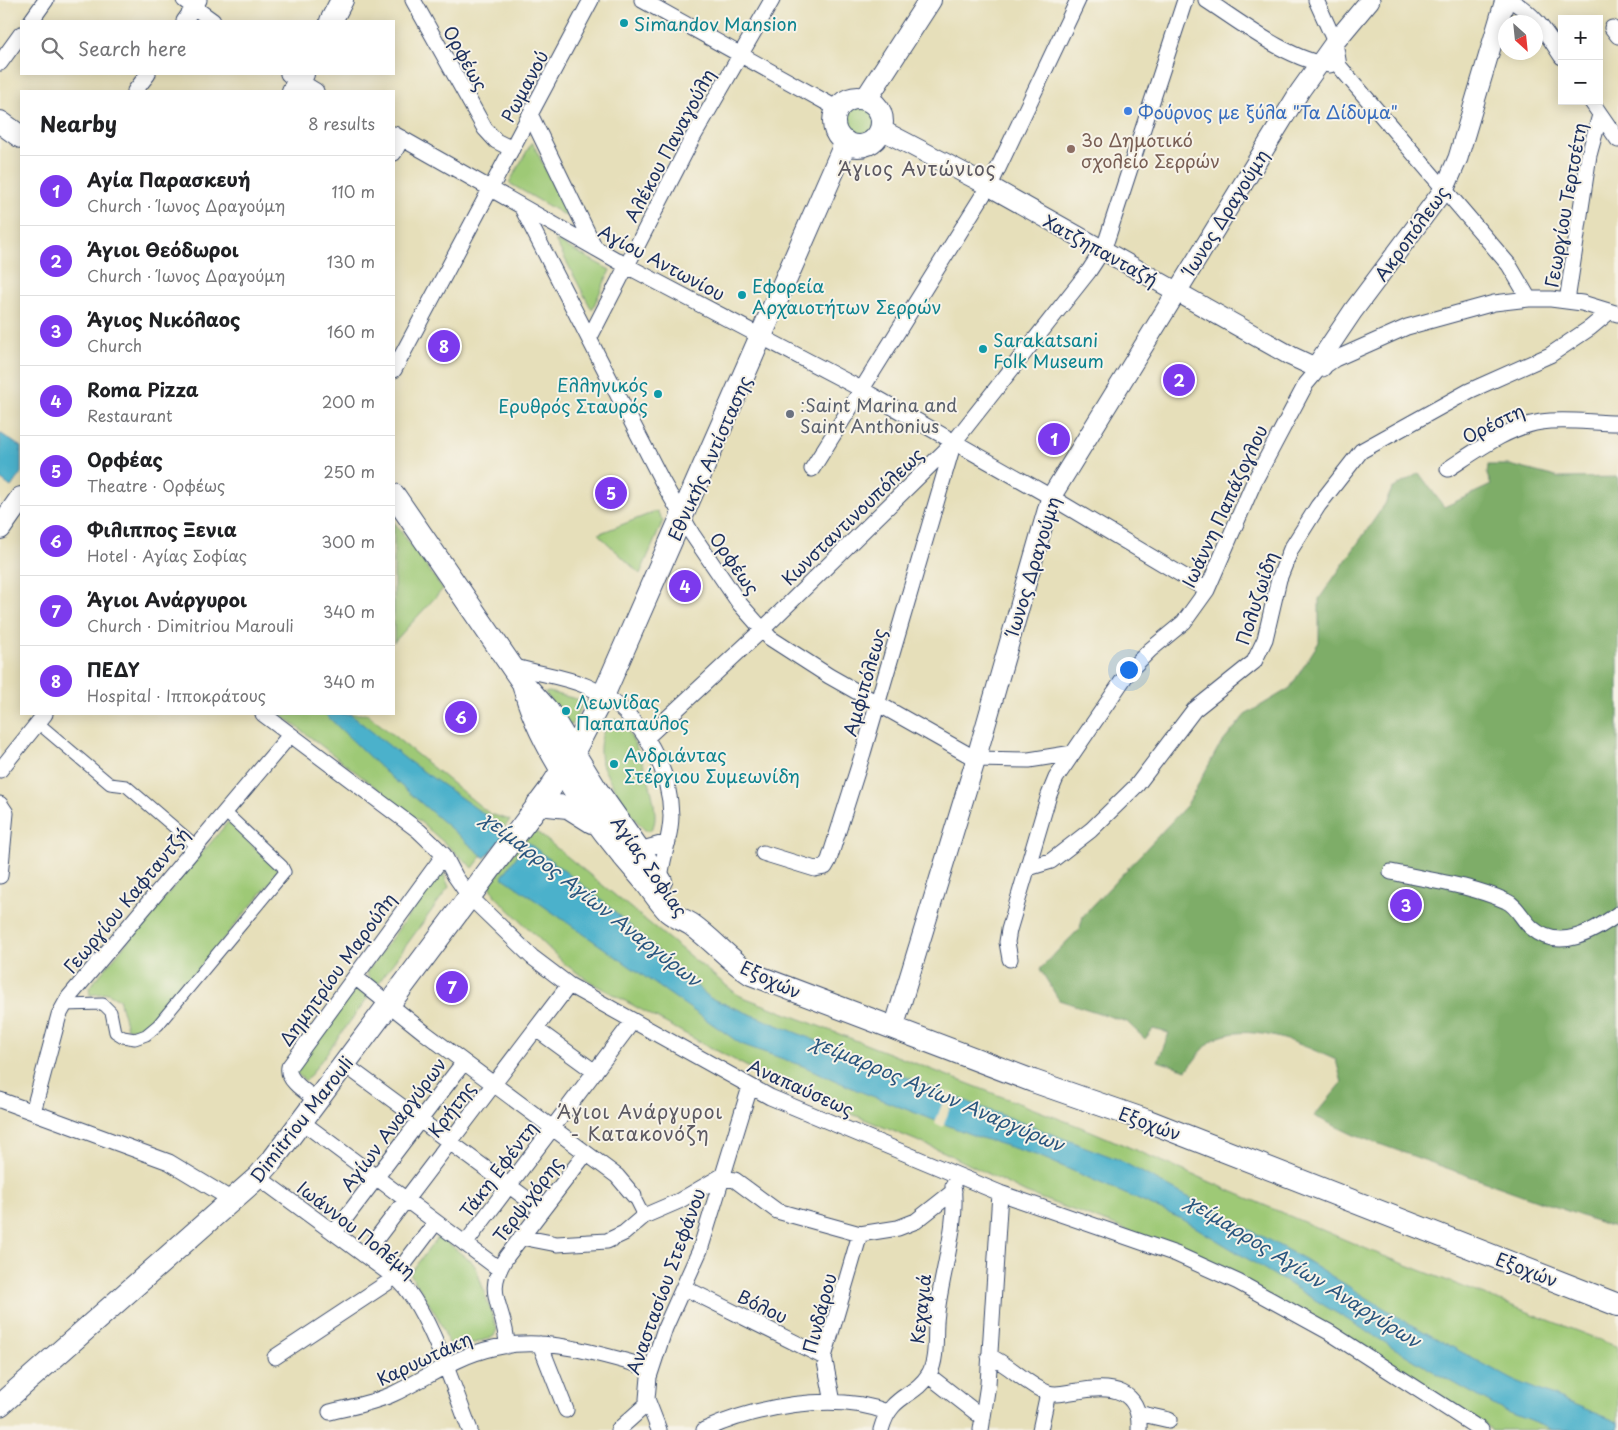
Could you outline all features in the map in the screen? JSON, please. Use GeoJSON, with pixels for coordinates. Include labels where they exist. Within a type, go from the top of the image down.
{"type":"FeatureCollection","features":[{"type":"Feature","properties":{"kind":"main road"},"geometry":{"type":"LineString","coordinates":[[332,20],[342,0]]}},
{"type":"Feature","properties":{"kind":"main road"},"geometry":{"type":"LineString","coordinates":[[866,100],[930,0]]}},
{"type":"Feature","properties":{"kind":"main road"},"geometry":{"type":"LineString","coordinates":[[854,98],[866,100],[875,105],[880,114],[880,129],[873,140],[866,144],[858,145],[846,142],[840,138],[835,128],[834,120],[838,109],[842,104],[854,98]]}},
{"type":"Feature","properties":{"kind":"main road"},"geometry":{"type":"LineString","coordinates":[[0,122],[20,136]]}},
{"type":"Feature","properties":{"kind":"main road","name":"Εθνικής Αντίστασης"},"geometry":{"type":"LineString","coordinates":[[568,761],[603,696],[683,518],[846,142]]}},
{"type":"Feature","properties":{"kind":"main road","name":"Αγίας Σοφίας"},"geometry":{"type":"LineString","coordinates":[[395,496],[518,674],[542,703],[602,830],[665,907],[674,916],[692,925]]}},
{"type":"Feature","properties":{"kind":"main road"},"geometry":{"type":"LineString","coordinates":[[2,524],[20,499]]}},
{"type":"Feature","properties":{"kind":"main road"},"geometry":{"type":"LineString","coordinates":[[532,812],[568,761]]}},
{"type":"Feature","properties":{"kind":"main road","name":"Αγίας Σοφίας"},"geometry":{"type":"LineString","coordinates":[[568,761],[639,850],[692,925]]}},
{"type":"Feature","properties":{"kind":"main road"},"geometry":{"type":"LineString","coordinates":[[532,812],[568,807],[602,830]]}},
{"type":"Feature","properties":{"kind":"main road","name":"Dimitriou Marouli"},"geometry":{"type":"LineString","coordinates":[[0,1405],[258,1177],[318,1101],[532,812]]}},
{"type":"Feature","properties":{"kind":"main road","name":"Εξοχών"},"geometry":{"type":"LineString","coordinates":[[692,925],[751,974],[1262,1165],[1618,1305]]}},
{"type":"Feature","properties":{"kind":"street"},"geometry":{"type":"LineString","coordinates":[[31,20],[46,0]]}},
{"type":"Feature","properties":{"kind":"street","name":"Ορφέως"},"geometry":{"type":"LineString","coordinates":[[413,0],[485,129],[496,141],[512,150]]}},
{"type":"Feature","properties":{"kind":"street","name":"Ρωμανού"},"geometry":{"type":"LineString","coordinates":[[395,368],[591,0]]}},
{"type":"Feature","properties":{"kind":"street"},"geometry":{"type":"LineString","coordinates":[[642,0],[838,109]]}},
{"type":"Feature","properties":{"kind":"street","name":"Αλέκου Παναγούλη"},"geometry":{"type":"LineString","coordinates":[[590,337],[692,139],[739,54],[772,0]]}},
{"type":"Feature","properties":{"kind":"street"},"geometry":{"type":"LineString","coordinates":[[812,469],[989,186],[1078,0]]}},
{"type":"Feature","properties":{"kind":"street","name":"Κωνσταντινουπόλεως"},"geometry":{"type":"LineString","coordinates":[[646,738],[762,630],[954,442],[1102,251],[1185,0]]}},
{"type":"Feature","properties":{"kind":"street"},"geometry":{"type":"LineString","coordinates":[[1206,0],[1275,43],[1319,64],[1339,66]]}},
{"type":"Feature","properties":{"kind":"street"},"geometry":{"type":"LineString","coordinates":[[1316,0],[1335,42],[1339,66],[1509,265],[1529,299]]}},
{"type":"Feature","properties":{"kind":"street","name":"Ίωνος Δραγούμη"},"geometry":{"type":"LineString","coordinates":[[894,1027],[976,759],[1051,497],[1176,292],[1319,64],[1370,0]]}},
{"type":"Feature","properties":{"kind":"street","name":"Ακροπόλεως"},"geometry":{"type":"LineString","coordinates":[[1319,367],[1353,311],[1445,188],[1458,158],[1505,0]]}},
{"type":"Feature","properties":{"kind":"street"},"geometry":{"type":"LineString","coordinates":[[1509,0],[1522,7],[1532,16],[1558,52]]}},
{"type":"Feature","properties":{"kind":"street"},"geometry":{"type":"LineString","coordinates":[[184,20],[192,2],[213,20]]}},
{"type":"Feature","properties":{"kind":"street"},"geometry":{"type":"LineString","coordinates":[[0,63],[20,35]]}},
{"type":"Feature","properties":{"kind":"street"},"geometry":{"type":"LineString","coordinates":[[137,90],[147,75]]}},
{"type":"Feature","properties":{"kind":"street"},"geometry":{"type":"LineString","coordinates":[[1594,105],[1618,140]]}},
{"type":"Feature","properties":{"kind":"street"},"geometry":{"type":"LineString","coordinates":[[530,114],[595,248]]}},
{"type":"Feature","properties":{"kind":"street","name":"Γεωργίου Τερτσέτη"},"geometry":{"type":"LineString","coordinates":[[1567,301],[1589,155],[1600,115]]}},
{"type":"Feature","properties":{"kind":"street","name":"Χατζηπανταζή"},"geometry":{"type":"LineString","coordinates":[[880,129],[989,186],[1297,360],[1319,367]]}},
{"type":"Feature","properties":{"kind":"street"},"geometry":{"type":"LineString","coordinates":[[395,149],[398,136]]}},
{"type":"Feature","properties":{"kind":"street","name":"Αγίου Αντωνίου"},"geometry":{"type":"LineString","coordinates":[[398,136],[627,266],[861,389],[1051,497],[1207,590]]}},
{"type":"Feature","properties":{"kind":"street","name":"Ορφέως"},"geometry":{"type":"LineString","coordinates":[[521,206],[683,518],[720,578],[762,630],[794,655],[976,759],[1029,760],[1073,753]]}},
{"type":"Feature","properties":{"kind":"street","name":"Ιωάννη Παπάζογλου"},"geometry":{"type":"LineString","coordinates":[[1010,959],[1007,942],[1009,930],[1051,788],[1129,671],[1150,650],[1184,622],[1207,590],[1243,504],[1264,461],[1306,384],[1319,367],[1420,322],[1494,303],[1529,299],[1567,301],[1613,313]]}},
{"type":"Feature","properties":{"kind":"street","name":"Πολυζωίδη"},"geometry":{"type":"LineString","coordinates":[[1028,868],[1051,861],[1090,830],[1137,785],[1194,710],[1254,662],[1265,640],[1278,579],[1291,549],[1331,488],[1361,451],[1469,391],[1550,355],[1613,313]]}},
{"type":"Feature","properties":{"kind":"street","name":"Ορέστη"},"geometry":{"type":"LineString","coordinates":[[1448,468],[1507,434],[1528,425],[1562,420],[1618,423]]}},
{"type":"Feature","properties":{"kind":"street","name":"Αμφιπόλεως"},"geometry":{"type":"LineString","coordinates":[[763,853],[815,870],[825,867],[863,753],[954,442]]}},
{"type":"Feature","properties":{"kind":"street"},"geometry":{"type":"LineString","coordinates":[[917,480],[939,490]]}},
{"type":"Feature","properties":{"kind":"street"},"geometry":{"type":"LineString","coordinates":[[518,674],[578,683],[603,696],[623,711],[646,738],[659,759],[671,816],[668,842],[660,879],[665,907]]}},
{"type":"Feature","properties":{"kind":"street"},"geometry":{"type":"LineString","coordinates":[[264,715],[413,826],[444,855]]}},
{"type":"Feature","properties":{"kind":"street"},"geometry":{"type":"LineString","coordinates":[[0,770],[42,718],[110,784],[126,786],[196,846]]}},
{"type":"Feature","properties":{"kind":"street","name":"Γεωργίου Καφταντζή"},"geometry":{"type":"LineString","coordinates":[[33,1112],[63,1005],[290,735]]}},
{"type":"Feature","properties":{"kind":"street"},"geometry":{"type":"LineString","coordinates":[[0,804],[6,813],[0,876]]}},
{"type":"Feature","properties":{"kind":"street"},"geometry":{"type":"LineString","coordinates":[[63,1005],[104,1004],[111,1012],[115,1032],[128,1039],[141,1038],[158,1025],[220,953],[284,872],[282,866],[226,812]]}},
{"type":"Feature","properties":{"kind":"street"},"geometry":{"type":"LineString","coordinates":[[639,850],[668,842]]}},
{"type":"Feature","properties":{"kind":"street","name":"Αναπαύσεως"},"geometry":{"type":"LineString","coordinates":[[444,855],[454,876],[475,889],[532,956],[569,986],[750,1087],[1000,1193],[1176,1254],[1238,1282],[1328,1332],[1481,1430]]}},
{"type":"Feature","properties":{"kind":"street","name":"Δημητρίου Μαρούλη"},"geometry":{"type":"LineString","coordinates":[[318,1101],[292,1078],[288,1069],[444,855]]}},
{"type":"Feature","properties":{"kind":"street"},"geometry":{"type":"LineString","coordinates":[[1390,872],[1485,893],[1508,902],[1520,913],[1531,928],[1546,938],[1559,941],[1578,937],[1618,914]]}},
{"type":"Feature","properties":{"kind":"street"},"geometry":{"type":"LineString","coordinates":[[354,977],[621,1180],[634,1196],[644,1216]]}},
{"type":"Feature","properties":{"kind":"street","name":"Κρήτης"},"geometry":{"type":"LineString","coordinates":[[364,1255],[569,986]]}},
{"type":"Feature","properties":{"kind":"street","name":"Τάκη Εφέντη"},"geometry":{"type":"LineString","coordinates":[[465,1244],[633,1021]]}},
{"type":"Feature","properties":{"kind":"street"},"geometry":{"type":"LineString","coordinates":[[536,1029],[595,1072]]}},
{"type":"Feature","properties":{"kind":"street","name":"Αγίων Αναργύρων"},"geometry":{"type":"LineString","coordinates":[[334,1233],[464,1062]]}},
{"type":"Feature","properties":{"kind":"street"},"geometry":{"type":"LineString","coordinates":[[344,1064],[542,1210]]}},
{"type":"Feature","properties":{"kind":"street","name":"Αναστασίου Στεφάνου"},"geometry":{"type":"LineString","coordinates":[[659,1430],[646,1394],[651,1368],[665,1328],[685,1288],[700,1250],[750,1087]]}},
{"type":"Feature","properties":{"kind":"street"},"geometry":{"type":"LineString","coordinates":[[0,1100],[169,1162],[232,1200]]}},
{"type":"Feature","properties":{"kind":"street"},"geometry":{"type":"LineString","coordinates":[[302,1122],[498,1269],[494,1287],[506,1332],[507,1346]]}},
{"type":"Feature","properties":{"kind":"street","name":"Τερψιχόρης"},"geometry":{"type":"LineString","coordinates":[[498,1269],[586,1153]]}},
{"type":"Feature","properties":{"kind":"street","name":"Κεχαγιά"},"geometry":{"type":"LineString","coordinates":[[928,1375],[933,1364],[937,1302],[952,1220],[954,1191],[950,1172]]}},
{"type":"Feature","properties":{"kind":"street"},"geometry":{"type":"LineString","coordinates":[[521,1237],[547,1243],[603,1242],[620,1236],[644,1216],[673,1204],[711,1180],[723,1176],[735,1180],[777,1210],[860,1234],[898,1228],[916,1221],[954,1191]]}},
{"type":"Feature","properties":{"kind":"street","name":"Ιωάννου Πολέμη"},"geometry":{"type":"LineString","coordinates":[[258,1177],[394,1277],[406,1288],[417,1305],[470,1430]]}},
{"type":"Feature","properties":{"kind":"street"},"geometry":{"type":"LineString","coordinates":[[982,1424],[989,1356],[1000,1193]]}},
{"type":"Feature","properties":{"kind":"street"},"geometry":{"type":"LineString","coordinates":[[275,1357],[369,1296],[394,1277],[436,1222]]}},
{"type":"Feature","properties":{"kind":"street","name":"Πινδάρου"},"geometry":{"type":"LineString","coordinates":[[833,1402],[824,1357],[860,1234]]}},
{"type":"Feature","properties":{"kind":"street","name":"Βόλου"},"geometry":{"type":"LineString","coordinates":[[685,1288],[824,1357]]}},
{"type":"Feature","properties":{"kind":"street"},"geometry":{"type":"LineString","coordinates":[[540,1344],[566,1410]]}},
{"type":"Feature","properties":{"kind":"street","name":"Καρυωτάκη"},"geometry":{"type":"LineString","coordinates":[[330,1412],[383,1398],[444,1365],[476,1353],[507,1346],[540,1344],[566,1347],[651,1368]]}},
{"type":"Feature","properties":{"kind":"street"},"geometry":{"type":"LineString","coordinates":[[989,1356],[1006,1364],[1048,1392],[1059,1394],[1083,1390],[1115,1390],[1131,1399],[1138,1413],[1139,1430]]}},
{"type":"Feature","properties":{"kind":"street"},"geometry":{"type":"LineString","coordinates":[[880,1430],[887,1412],[894,1403],[928,1375],[982,1424]]}},
{"type":"Feature","properties":{"kind":"street"},"geometry":{"type":"LineString","coordinates":[[1040,1430],[1048,1392]]}},
{"type":"Feature","properties":{"kind":"street"},"geometry":{"type":"LineString","coordinates":[[704,1430],[732,1419],[760,1412],[833,1402],[858,1404],[887,1412]]}},
{"type":"Feature","properties":{"kind":"street"},"geometry":{"type":"LineString","coordinates":[[618,1430],[648,1403]]}},
{"type":"Feature","properties":{"kind":"street"},"geometry":{"type":"LineString","coordinates":[[1138,1413],[1168,1420]]}},
{"type":"Feature","properties":{"kind":"green space"},"geometry":{"type":"Polygon","coordinates":[[[858,105],[865,106],[870,110],[874,115],[874,129],[870,134],[865,138],[858,139],[851,138],[846,134],[842,129],[841,122],[842,115],[846,110],[851,106],[858,105]]]}},
{"type":"Feature","properties":{"kind":"green space"},"geometry":{"type":"Polygon","coordinates":[[[532,142],[568,214],[566,216],[509,183],[532,142]]]}},
{"type":"Feature","properties":{"kind":"green space"},"geometry":{"type":"Polygon","coordinates":[[[555,240],[610,270],[592,310],[555,240]]]}},
{"type":"Feature","properties":{"kind":"green space"},"geometry":{"type":"Polygon","coordinates":[[[1488,465],[1510,465],[1560,478],[1618,477],[1618,1229],[1354,1135],[1314,1116],[1342,1083],[1336,1060],[1323,1054],[1294,1042],[1264,1034],[1233,1033],[1214,1039],[1187,1070],[1158,1061],[1169,1033],[1153,1029],[1145,1039],[1127,1022],[1059,1000],[1040,969],[1080,928],[1083,916],[1187,805],[1218,748],[1245,715],[1290,688],[1319,642],[1319,599],[1385,504],[1392,489],[1419,473],[1444,507],[1491,485],[1487,474],[1488,465]]]}},
{"type":"Feature","properties":{"kind":"green space"},"geometry":{"type":"Polygon","coordinates":[[[657,511],[663,521],[640,574],[598,534],[657,511]]]}},
{"type":"Feature","properties":{"kind":"green space"},"geometry":{"type":"Polygon","coordinates":[[[395,523],[443,589],[395,641],[395,523]]]}},
{"type":"Feature","properties":{"kind":"green space"},"geometry":{"type":"Polygon","coordinates":[[[549,692],[584,701],[572,725],[567,725],[545,693],[549,692]]]}},
{"type":"Feature","properties":{"kind":"green space"},"geometry":{"type":"Polygon","coordinates":[[[281,715],[368,715],[490,814],[510,820],[473,868],[417,819],[281,715]]]}},
{"type":"Feature","properties":{"kind":"green space"},"geometry":{"type":"Polygon","coordinates":[[[615,719],[622,724],[630,735],[638,751],[651,788],[655,820],[652,828],[649,830],[645,830],[640,825],[627,808],[613,786],[601,761],[600,743],[602,737],[606,727],[615,719]]]}},
{"type":"Feature","properties":{"kind":"green space"},"geometry":{"type":"Polygon","coordinates":[[[228,822],[280,871],[155,1021],[141,1029],[127,1028],[119,999],[108,993],[90,995],[89,988],[228,822]]]}},
{"type":"Feature","properties":{"kind":"green space"},"geometry":{"type":"Polygon","coordinates":[[[532,828],[738,995],[1091,1131],[1376,1253],[1618,1347],[1618,1430],[1492,1430],[1429,1390],[1173,1247],[1026,1193],[944,1152],[784,1086],[594,984],[566,965],[495,896],[490,885],[532,828]]]}},
{"type":"Feature","properties":{"kind":"green space"},"geometry":{"type":"Polygon","coordinates":[[[443,872],[449,887],[377,985],[366,973],[439,874],[443,872]]]}},
{"type":"Feature","properties":{"kind":"green space"},"geometry":{"type":"Polygon","coordinates":[[[355,989],[369,996],[306,1081],[297,1074],[296,1068],[355,989]]]}},
{"type":"Feature","properties":{"kind":"green space"},"geometry":{"type":"Polygon","coordinates":[[[439,1236],[473,1263],[497,1329],[494,1336],[490,1338],[452,1350],[438,1318],[410,1273],[439,1236]]]}},
{"type":"Feature","properties":{"kind":"water"},"geometry":{"type":"Polygon","coordinates":[[[0,433],[20,446],[20,474],[11,487],[0,479],[0,433]]]}},
{"type":"Feature","properties":{"kind":"water"},"geometry":{"type":"Polygon","coordinates":[[[326,715],[351,715],[407,760],[508,831],[485,858],[385,772],[326,715]]]}},
{"type":"Feature","properties":{"kind":"water","name":"χείμαρρος Αγίων Αναργύρων"},"geometry":{"type":"Polygon","coordinates":[[[527,842],[598,897],[710,998],[978,1106],[1117,1159],[1304,1259],[1408,1323],[1513,1380],[1618,1422],[1618,1430],[1553,1430],[1504,1411],[1422,1365],[1182,1219],[1039,1156],[975,1136],[859,1091],[803,1066],[741,1044],[502,877],[527,842]]]}},
{"type":"Feature","properties":{"kind":"pier"},"geometry":{"type":"Polygon","coordinates":[[[947,1091],[955,1094],[943,1127],[935,1123],[947,1091]]]}},
{"type":"Feature","properties":{"kind":"place","name":"Simandov Mansion"},"geometry":{"type":"Point","coordinates":[624,23]}},
{"type":"Feature","properties":{"kind":"place","name":"Φούρνος με ξύλα \"Τα Δίδυμα\""},"geometry":{"type":"Point","coordinates":[1128,111]}},
{"type":"Feature","properties":{"kind":"place","name":"3ο Δημοτικό σχολείο Σερρών"},"geometry":{"type":"Point","coordinates":[1071,149]}},
{"type":"Feature","properties":{"kind":"place","name":"Εφορεία Αρχαιοτήτων Σερρών"},"geometry":{"type":"Point","coordinates":[742,295]}},
{"type":"Feature","properties":{"kind":"place","name":"ΠΕΔΥ"},"geometry":{"type":"Point","coordinates":[444,346]}},
{"type":"Feature","properties":{"kind":"place","name":"Sarakatsani Folk Museum"},"geometry":{"type":"Point","coordinates":[983,349]}},
{"type":"Feature","properties":{"kind":"place","name":"Άγιοι Θεόδωροι"},"geometry":{"type":"Point","coordinates":[1179,380]}},
{"type":"Feature","properties":{"kind":"place","name":"Ελληνικός Ερυθρός Σταυρός"},"geometry":{"type":"Point","coordinates":[658,394]}},
{"type":"Feature","properties":{"kind":"place","name":":Saint Marina and Saint Anthonius"},"geometry":{"type":"Point","coordinates":[790,414]}},
{"type":"Feature","properties":{"kind":"place","name":"Αγία Παρασκευή"},"geometry":{"type":"Point","coordinates":[1054,439]}},
{"type":"Feature","properties":{"kind":"place","name":"Ορφέας"},"geometry":{"type":"Point","coordinates":[611,493]}},
{"type":"Feature","properties":{"kind":"place","name":"Roma Pizza"},"geometry":{"type":"Point","coordinates":[685,586]}},
{"type":"Feature","properties":{"kind":"place","name":"Λεωνίδας Παπαπαύλος"},"geometry":{"type":"Point","coordinates":[566,711]}},
{"type":"Feature","properties":{"kind":"place","name":"Φιλιππος Ξενια"},"geometry":{"type":"Point","coordinates":[461,717]}},
{"type":"Feature","properties":{"kind":"place","name":"Ανδριάντας Στέργιου Συμεωνίδη"},"geometry":{"type":"Point","coordinates":[614,764]}},
{"type":"Feature","properties":{"kind":"place","name":"Άγιος Νικόλαος"},"geometry":{"type":"Point","coordinates":[1406,905]}},
{"type":"Feature","properties":{"kind":"place","name":"Άγιοι Ανάργυροι"},"geometry":{"type":"Point","coordinates":[452,987]}},
{"type":"Feature","properties":{"kind":"district","name":"Άγιος Αντώνιος"},"geometry":{"type":"Point","coordinates":[917,168]}},
{"type":"Feature","properties":{"kind":"district","name":"Άγιοι Ανάργυροι - Κατακονόζη"},"geometry":{"type":"Point","coordinates":[640,1122]}}]}
